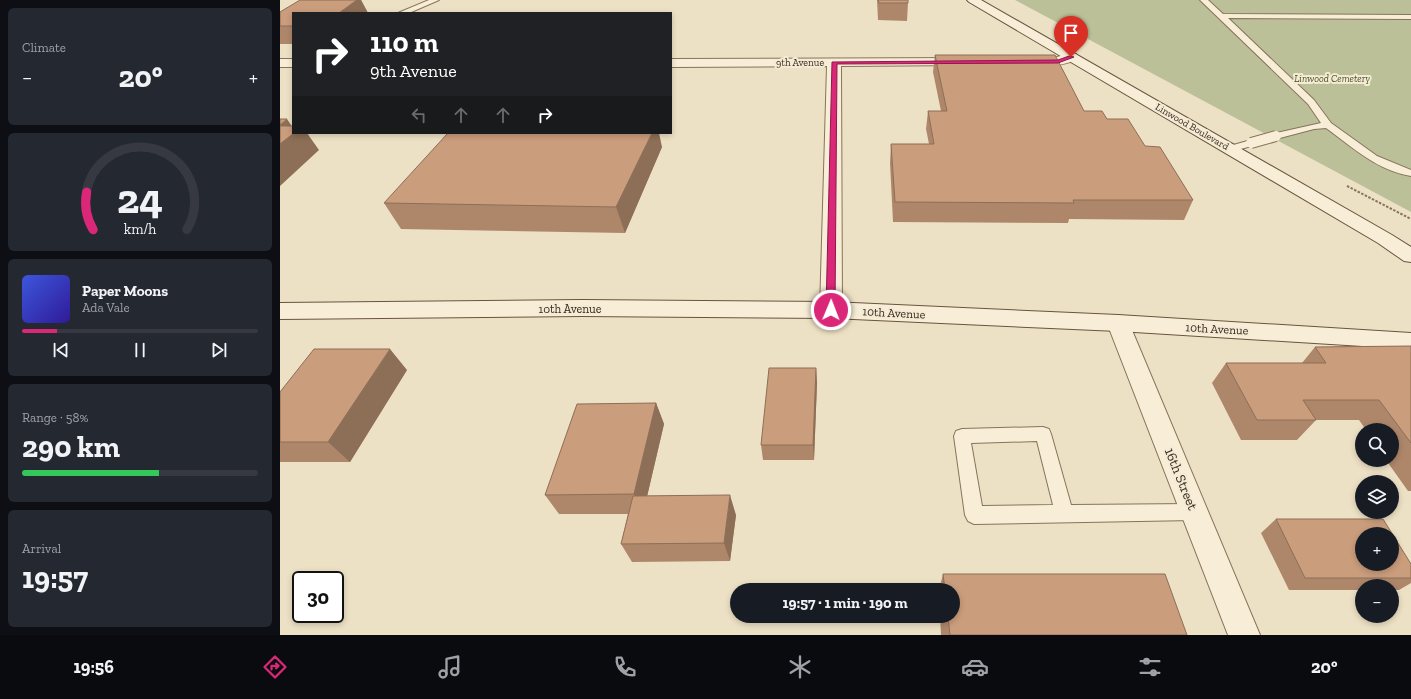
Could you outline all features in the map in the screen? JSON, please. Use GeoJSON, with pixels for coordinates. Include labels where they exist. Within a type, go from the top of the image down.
{"type":"FeatureCollection","features":[{"type":"Feature","properties":{"kind":"street","name":"Linwood Boulevard"},"geometry":{"type":"LineString","coordinates":[[973,0],[1386,239],[1411,256]]}},
{"type":"Feature","properties":{"kind":"street"},"geometry":{"type":"LineString","coordinates":[[1018,62],[1058,61],[1071,57]]}},
{"type":"Feature","properties":{"kind":"street","name":"9th Avenue"},"geometry":{"type":"LineString","coordinates":[[672,63],[978,62]]}},
{"type":"Feature","properties":{"kind":"street"},"geometry":{"type":"LineString","coordinates":[[280,63],[292,63]]}},
{"type":"Feature","properties":{"kind":"street"},"geometry":{"type":"LineString","coordinates":[[831,310],[834,63]]}},
{"type":"Feature","properties":{"kind":"street","name":"10th Avenue"},"geometry":{"type":"LineString","coordinates":[[280,311],[574,308],[831,310],[1118,323],[1411,341]]}},
{"type":"Feature","properties":{"kind":"street","name":"16th Street"},"geometry":{"type":"LineString","coordinates":[[1118,323],[1244,635]]}},
{"type":"Feature","properties":{"kind":"lane"},"geometry":{"type":"LineString","coordinates":[[405,12],[435,0]]}},
{"type":"Feature","properties":{"kind":"lane"},"geometry":{"type":"LineString","coordinates":[[1204,0],[1311,102],[1328,126],[1373,158],[1405,172],[1411,173]]}},
{"type":"Feature","properties":{"kind":"lane"},"geometry":{"type":"LineString","coordinates":[[1221,16],[1411,17]]}},
{"type":"Feature","properties":{"kind":"lane"},"geometry":{"type":"LineString","coordinates":[[1230,149],[1314,126],[1328,126]]}},
{"type":"Feature","properties":{"kind":"lane"},"geometry":{"type":"LineString","coordinates":[[1064,514],[1043,434],[962,436],[974,515],[1064,514],[1194,512]]}},
{"type":"Feature","properties":{"kind":"green space","name":"Linwood Cemetery"},"geometry":{"type":"Polygon","coordinates":[[[1015,0],[1411,0],[1411,212],[1015,0]]]}},
{"type":"Feature","properties":{"kind":"building"},"geometry":{"type":"Polygon","coordinates":[[[300,0],[357,0],[340,12],[292,12],[292,26],[280,26],[280,12],[300,0]]]}},
{"type":"Feature","properties":{"kind":"building"},"geometry":{"type":"Polygon","coordinates":[[[878,0],[908,0],[908,3],[879,3],[878,0]]]}},
{"type":"Feature","properties":{"kind":"building"},"geometry":{"type":"Polygon","coordinates":[[[935,55],[1055,55],[1084,111],[1102,111],[1107,119],[1128,119],[1145,146],[1160,147],[1193,200],[1073,200],[1074,203],[895,202],[891,144],[934,144],[928,111],[947,111],[935,55]]]}},
{"type":"Feature","properties":{"kind":"building"},"geometry":{"type":"Polygon","coordinates":[[[280,119],[287,119],[280,125],[280,119]]]}},
{"type":"Feature","properties":{"kind":"building"},"geometry":{"type":"Polygon","coordinates":[[[280,126],[292,126],[293,134],[280,144],[280,126]]]}},
{"type":"Feature","properties":{"kind":"building"},"geometry":{"type":"Polygon","coordinates":[[[447,134],[652,134],[616,207],[384,203],[447,134]]]}},
{"type":"Feature","properties":{"kind":"building"},"geometry":{"type":"Polygon","coordinates":[[[1411,346],[1411,443],[1399,427],[1399,423],[1396,423],[1379,400],[1303,400],[1316,420],[1257,420],[1226,363],[1326,363],[1315,347],[1411,346]]]}},
{"type":"Feature","properties":{"kind":"building"},"geometry":{"type":"Polygon","coordinates":[[[314,349],[390,349],[328,442],[280,442],[280,392],[314,349]]]}},
{"type":"Feature","properties":{"kind":"building"},"geometry":{"type":"Polygon","coordinates":[[[769,368],[816,368],[813,445],[761,445],[769,368]]]}},
{"type":"Feature","properties":{"kind":"building"},"geometry":{"type":"Polygon","coordinates":[[[656,403],[634,494],[545,495],[577,404],[656,403]]]}},
{"type":"Feature","properties":{"kind":"building"},"geometry":{"type":"Polygon","coordinates":[[[730,495],[724,543],[621,544],[633,496],[730,495]]]}},
{"type":"Feature","properties":{"kind":"building"},"geometry":{"type":"Polygon","coordinates":[[[1276,519],[1383,519],[1388,527],[1355,527],[1355,571],[1399,571],[1399,545],[1411,564],[1411,578],[1305,578],[1276,519]]]}},
{"type":"Feature","properties":{"kind":"building"},"geometry":{"type":"Polygon","coordinates":[[[943,574],[1165,574],[1187,635],[950,635],[949,623],[960,623],[960,583],[944,583],[943,574]]]}},
{"type":"Feature","properties":{"kind":"route"},"geometry":{"type":"LineString","coordinates":[[831,310],[834,63],[1058,61],[1071,57]]}}]}
